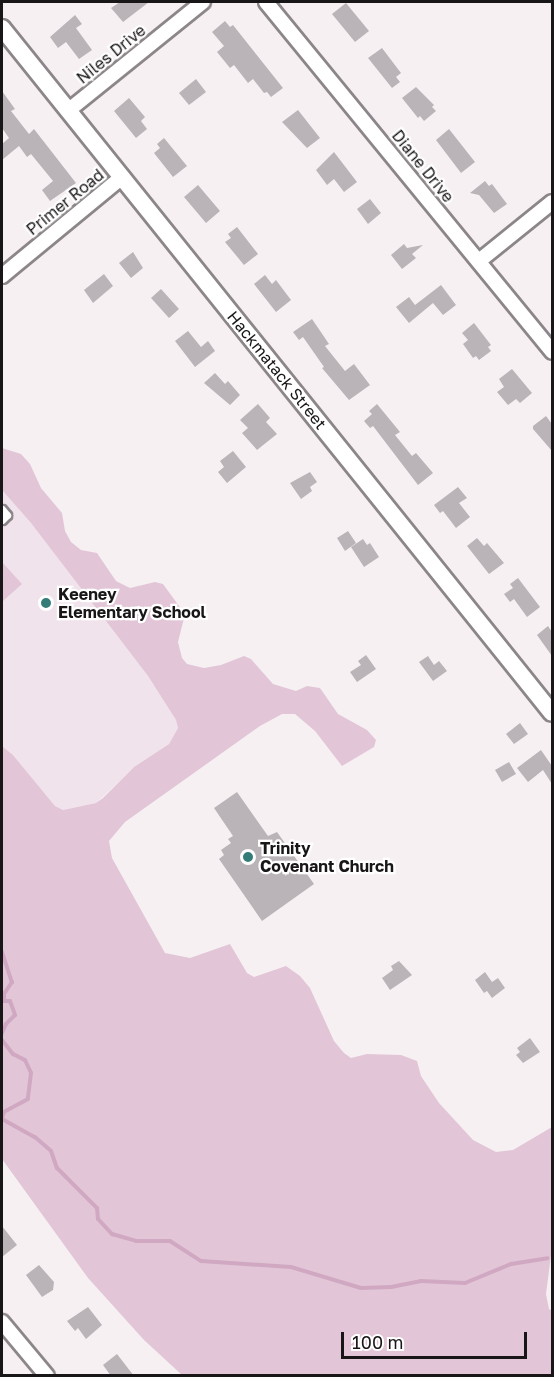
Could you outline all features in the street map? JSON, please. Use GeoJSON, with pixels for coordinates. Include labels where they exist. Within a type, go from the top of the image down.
{"type":"FeatureCollection","features":[{"type":"Feature","properties":{"kind":"street","name":"Niles Drive"},"geometry":{"type":"LineString","coordinates":[[69,110],[203,2]]}},
{"type":"Feature","properties":{"kind":"street","name":"Diane Drive"},"geometry":{"type":"LineString","coordinates":[[266,2],[552,352]]}},
{"type":"Feature","properties":{"kind":"street","name":"Hackmatack Street"},"geometry":{"type":"LineString","coordinates":[[2,28],[552,713]]}},
{"type":"Feature","properties":{"kind":"street","name":"Primer Road"},"geometry":{"type":"LineString","coordinates":[[2,276],[122,177]]}},
{"type":"Feature","properties":{"kind":"street"},"geometry":{"type":"LineString","coordinates":[[479,261],[552,202]]}},
{"type":"Feature","properties":{"kind":"street"},"geometry":{"type":"LineString","coordinates":[[2,1322],[47,1376]]}},
{"type":"Feature","properties":{"kind":"lane"},"geometry":{"type":"LineString","coordinates":[[2,509],[7,515],[2,520]]}},
{"type":"Feature","properties":{"kind":"shaded area"},"geometry":{"type":"Polygon","coordinates":[[[2,448],[21,454],[30,464],[41,488],[62,513],[65,531],[71,542],[81,550],[97,553],[116,581],[130,588],[155,582],[163,584],[182,610],[184,618],[178,642],[182,658],[187,664],[204,668],[221,665],[244,656],[251,659],[273,684],[296,691],[307,686],[320,688],[338,714],[367,730],[376,740],[374,747],[342,766],[315,731],[295,714],[282,714],[260,726],[125,822],[109,841],[112,858],[165,953],[190,958],[230,944],[247,973],[254,977],[286,966],[300,976],[310,988],[334,1041],[344,1053],[351,1058],[367,1054],[401,1055],[417,1061],[421,1076],[439,1103],[473,1140],[496,1152],[513,1150],[552,1127],[552,1248],[546,1294],[549,1309],[552,1311],[552,1375],[182,1375],[144,1340],[88,1278],[2,1159],[2,746],[13,755],[55,806],[63,810],[96,803],[134,767],[169,744],[178,728],[176,720],[148,676],[31,523],[2,490],[2,448]]]}},
{"type":"Feature","properties":{"kind":"shaded area","name":"Keeney Elementary School"},"geometry":{"type":"Polygon","coordinates":[[[2,490],[31,523],[148,676],[176,720],[178,728],[169,744],[134,767],[96,803],[63,810],[55,806],[13,755],[2,746],[2,490]]]}},
{"type":"Feature","properties":{"kind":"shaded area"},"geometry":{"type":"Polygon","coordinates":[[[2,562],[22,584],[3,601],[2,600],[2,562]]]}},
{"type":"Feature","properties":{"kind":"building"},"geometry":{"type":"Polygon","coordinates":[[[120,2],[149,2],[123,22],[111,8],[120,2]]]}},
{"type":"Feature","properties":{"kind":"building"},"geometry":{"type":"Polygon","coordinates":[[[346,3],[369,31],[355,42],[332,14],[346,3]]]}},
{"type":"Feature","properties":{"kind":"building"},"geometry":{"type":"Polygon","coordinates":[[[75,15],[82,24],[76,28],[92,50],[79,59],[66,42],[58,48],[50,37],[75,15]]]}},
{"type":"Feature","properties":{"kind":"building"},"geometry":{"type":"Polygon","coordinates":[[[225,21],[230,27],[233,25],[283,88],[271,97],[267,92],[264,93],[253,79],[248,83],[234,65],[230,68],[217,52],[224,46],[212,32],[225,21]]]}},
{"type":"Feature","properties":{"kind":"building"},"geometry":{"type":"Polygon","coordinates":[[[382,48],[401,73],[396,77],[400,82],[392,88],[368,58],[382,48]]]}},
{"type":"Feature","properties":{"kind":"building"},"geometry":{"type":"Polygon","coordinates":[[[196,79],[206,92],[189,105],[179,93],[196,79]]]}},
{"type":"Feature","properties":{"kind":"building"},"geometry":{"type":"Polygon","coordinates":[[[416,87],[434,105],[432,107],[436,111],[424,121],[420,116],[418,118],[402,98],[416,87]]]}},
{"type":"Feature","properties":{"kind":"building"},"geometry":{"type":"Polygon","coordinates":[[[2,91],[15,109],[11,111],[29,134],[34,129],[76,183],[50,201],[42,190],[53,181],[31,154],[27,157],[19,146],[2,160],[2,144],[9,138],[2,128],[2,91]]]}},
{"type":"Feature","properties":{"kind":"building"},"geometry":{"type":"Polygon","coordinates":[[[129,98],[145,117],[141,121],[147,129],[136,138],[114,111],[129,98]]]}},
{"type":"Feature","properties":{"kind":"building"},"geometry":{"type":"Polygon","coordinates":[[[298,110],[320,138],[307,148],[282,122],[298,110]]]}},
{"type":"Feature","properties":{"kind":"building"},"geometry":{"type":"Polygon","coordinates":[[[449,129],[475,162],[461,173],[436,140],[449,129]]]}},
{"type":"Feature","properties":{"kind":"building"},"geometry":{"type":"Polygon","coordinates":[[[164,138],[187,166],[173,177],[154,153],[160,148],[157,144],[164,138]]]}},
{"type":"Feature","properties":{"kind":"building"},"geometry":{"type":"Polygon","coordinates":[[[334,152],[357,182],[344,192],[334,179],[327,185],[316,170],[334,152]]]}},
{"type":"Feature","properties":{"kind":"building"},"geometry":{"type":"Polygon","coordinates":[[[485,181],[489,186],[492,184],[507,204],[494,213],[479,195],[470,193],[485,181]]]}},
{"type":"Feature","properties":{"kind":"building"},"geometry":{"type":"Polygon","coordinates":[[[198,185],[220,211],[206,223],[184,197],[198,185]]]}},
{"type":"Feature","properties":{"kind":"building"},"geometry":{"type":"Polygon","coordinates":[[[370,199],[381,213],[368,224],[357,209],[370,199]]]}},
{"type":"Feature","properties":{"kind":"building"},"geometry":{"type":"Polygon","coordinates":[[[237,227],[258,254],[244,265],[225,242],[231,238],[228,234],[237,227]]]}},
{"type":"Feature","properties":{"kind":"building"},"geometry":{"type":"Polygon","coordinates":[[[404,244],[407,248],[423,245],[412,254],[416,258],[402,269],[391,255],[404,244]]]}},
{"type":"Feature","properties":{"kind":"building"},"geometry":{"type":"Polygon","coordinates":[[[133,252],[143,268],[131,278],[119,263],[133,252]]]}},
{"type":"Feature","properties":{"kind":"building"},"geometry":{"type":"Polygon","coordinates":[[[104,274],[113,286],[93,303],[84,290],[104,274]]]}},
{"type":"Feature","properties":{"kind":"building"},"geometry":{"type":"Polygon","coordinates":[[[265,275],[272,284],[276,280],[291,300],[276,312],[254,284],[265,275]]]}},
{"type":"Feature","properties":{"kind":"building"},"geometry":{"type":"Polygon","coordinates":[[[441,285],[456,305],[443,315],[433,303],[409,323],[396,307],[409,297],[415,305],[441,285]]]}},
{"type":"Feature","properties":{"kind":"building"},"geometry":{"type":"Polygon","coordinates":[[[161,289],[179,309],[169,318],[151,298],[161,289]]]}},
{"type":"Feature","properties":{"kind":"building"},"geometry":{"type":"Polygon","coordinates":[[[312,319],[329,344],[325,346],[345,371],[354,364],[370,385],[349,400],[322,368],[324,367],[303,337],[299,340],[293,332],[312,319]]]}},
{"type":"Feature","properties":{"kind":"building"},"geometry":{"type":"Polygon","coordinates":[[[474,323],[491,345],[488,347],[491,351],[479,360],[476,356],[473,358],[463,344],[468,340],[462,333],[474,323]]]}},
{"type":"Feature","properties":{"kind":"building"},"geometry":{"type":"Polygon","coordinates":[[[188,331],[201,347],[208,341],[215,351],[195,367],[175,341],[188,331]]]}},
{"type":"Feature","properties":{"kind":"building"},"geometry":{"type":"Polygon","coordinates":[[[512,369],[532,393],[520,403],[516,399],[508,405],[497,392],[504,387],[499,379],[512,369]]]}},
{"type":"Feature","properties":{"kind":"building"},"geometry":{"type":"Polygon","coordinates":[[[215,373],[225,384],[228,381],[240,395],[230,405],[204,383],[215,373]]]}},
{"type":"Feature","properties":{"kind":"building"},"geometry":{"type":"Polygon","coordinates":[[[258,404],[270,418],[266,422],[277,434],[257,450],[242,433],[248,428],[240,420],[258,404]]]}},
{"type":"Feature","properties":{"kind":"building"},"geometry":{"type":"Polygon","coordinates":[[[377,404],[400,432],[395,435],[412,456],[416,453],[433,473],[418,485],[373,426],[370,428],[364,421],[372,414],[369,411],[377,404]]]}},
{"type":"Feature","properties":{"kind":"building"},"geometry":{"type":"Polygon","coordinates":[[[546,416],[552,424],[552,451],[533,429],[533,426],[546,416]]]}},
{"type":"Feature","properties":{"kind":"building"},"geometry":{"type":"Polygon","coordinates":[[[233,451],[246,467],[227,483],[218,472],[224,467],[220,461],[233,451]]]}},
{"type":"Feature","properties":{"kind":"building"},"geometry":{"type":"Polygon","coordinates":[[[310,472],[317,482],[310,487],[312,491],[301,499],[290,483],[310,472]]]}},
{"type":"Feature","properties":{"kind":"building"},"geometry":{"type":"Polygon","coordinates":[[[458,487],[467,498],[459,503],[470,517],[456,528],[443,511],[440,513],[434,505],[458,487]]]}},
{"type":"Feature","properties":{"kind":"building"},"geometry":{"type":"Polygon","coordinates":[[[348,531],[356,543],[345,551],[337,538],[348,531]]]}},
{"type":"Feature","properties":{"kind":"building"},"geometry":{"type":"Polygon","coordinates":[[[477,538],[484,546],[487,543],[504,563],[489,574],[467,546],[477,538]]]}},
{"type":"Feature","properties":{"kind":"building"},"geometry":{"type":"Polygon","coordinates":[[[363,539],[367,545],[370,543],[379,557],[364,567],[351,547],[363,539]]]}},
{"type":"Feature","properties":{"kind":"building"},"geometry":{"type":"Polygon","coordinates":[[[518,578],[540,607],[527,617],[514,599],[510,602],[504,594],[513,588],[510,584],[518,578]]]}},
{"type":"Feature","properties":{"kind":"building"},"geometry":{"type":"Polygon","coordinates":[[[548,626],[552,632],[552,656],[537,635],[548,626]]]}},
{"type":"Feature","properties":{"kind":"building"},"geometry":{"type":"Polygon","coordinates":[[[366,655],[376,669],[357,682],[350,672],[361,665],[358,661],[366,655]]]}},
{"type":"Feature","properties":{"kind":"building"},"geometry":{"type":"Polygon","coordinates":[[[428,656],[434,665],[439,661],[447,671],[433,681],[419,662],[428,656]]]}},
{"type":"Feature","properties":{"kind":"building"},"geometry":{"type":"Polygon","coordinates":[[[520,723],[528,734],[514,744],[506,734],[520,723]]]}},
{"type":"Feature","properties":{"kind":"building"},"geometry":{"type":"Polygon","coordinates":[[[541,750],[552,766],[552,784],[543,770],[528,782],[517,768],[541,750]]]}},
{"type":"Feature","properties":{"kind":"building"},"geometry":{"type":"Polygon","coordinates":[[[509,762],[516,774],[502,782],[495,770],[509,762]]]}},
{"type":"Feature","properties":{"kind":"building","name":"Trinity Covenant Church"},"geometry":{"type":"Polygon","coordinates":[[[237,792],[268,836],[277,832],[314,884],[262,921],[219,859],[224,855],[221,850],[231,843],[228,839],[233,836],[214,808],[237,792]]]}},
{"type":"Feature","properties":{"kind":"building"},"geometry":{"type":"Polygon","coordinates":[[[399,961],[412,975],[390,990],[382,978],[393,970],[391,966],[399,961]]]}},
{"type":"Feature","properties":{"kind":"building"},"geometry":{"type":"Polygon","coordinates":[[[485,972],[492,982],[498,978],[505,988],[492,998],[487,991],[484,993],[475,980],[485,972]]]}},
{"type":"Feature","properties":{"kind":"building"},"geometry":{"type":"Polygon","coordinates":[[[530,1038],[540,1052],[523,1063],[516,1055],[520,1052],[517,1048],[530,1038]]]}},
{"type":"Feature","properties":{"kind":"building"},"geometry":{"type":"Polygon","coordinates":[[[2,1226],[17,1245],[2,1257],[2,1226]]]}},
{"type":"Feature","properties":{"kind":"building"},"geometry":{"type":"Polygon","coordinates":[[[39,1265],[54,1282],[53,1290],[42,1297],[26,1275],[39,1265]]]}},
{"type":"Feature","properties":{"kind":"building"},"geometry":{"type":"Polygon","coordinates":[[[88,1307],[102,1325],[86,1339],[78,1328],[75,1331],[67,1321],[88,1307]]]}},
{"type":"Feature","properties":{"kind":"building"},"geometry":{"type":"Polygon","coordinates":[[[117,1354],[134,1376],[111,1376],[103,1365],[117,1354]]]}},
{"type":"Feature","properties":{"kind":"waterway"},"geometry":{"type":"LineString","coordinates":[[2,952],[12,982],[4,994],[4,1001],[10,1001],[15,1015],[6,1024],[2,1033]]}},
{"type":"Feature","properties":{"kind":"waterway"},"geometry":{"type":"LineString","coordinates":[[2,1040],[13,1054],[25,1060],[31,1073],[28,1099],[4,1112],[2,1118]]}},
{"type":"Feature","properties":{"kind":"waterway"},"geometry":{"type":"LineString","coordinates":[[2,1119],[35,1137],[51,1151],[57,1168],[97,1208],[98,1219],[112,1234],[136,1241],[170,1241],[201,1261],[291,1267],[361,1288],[391,1287],[421,1281],[465,1283],[511,1264],[548,1258]]}},
{"type":"Feature","properties":{"kind":"place","name":"Keeney Elementary School"},"geometry":{"type":"Point","coordinates":[46,603]}},
{"type":"Feature","properties":{"kind":"place","name":"Trinity Covenant Church"},"geometry":{"type":"Point","coordinates":[248,857]}}]}
